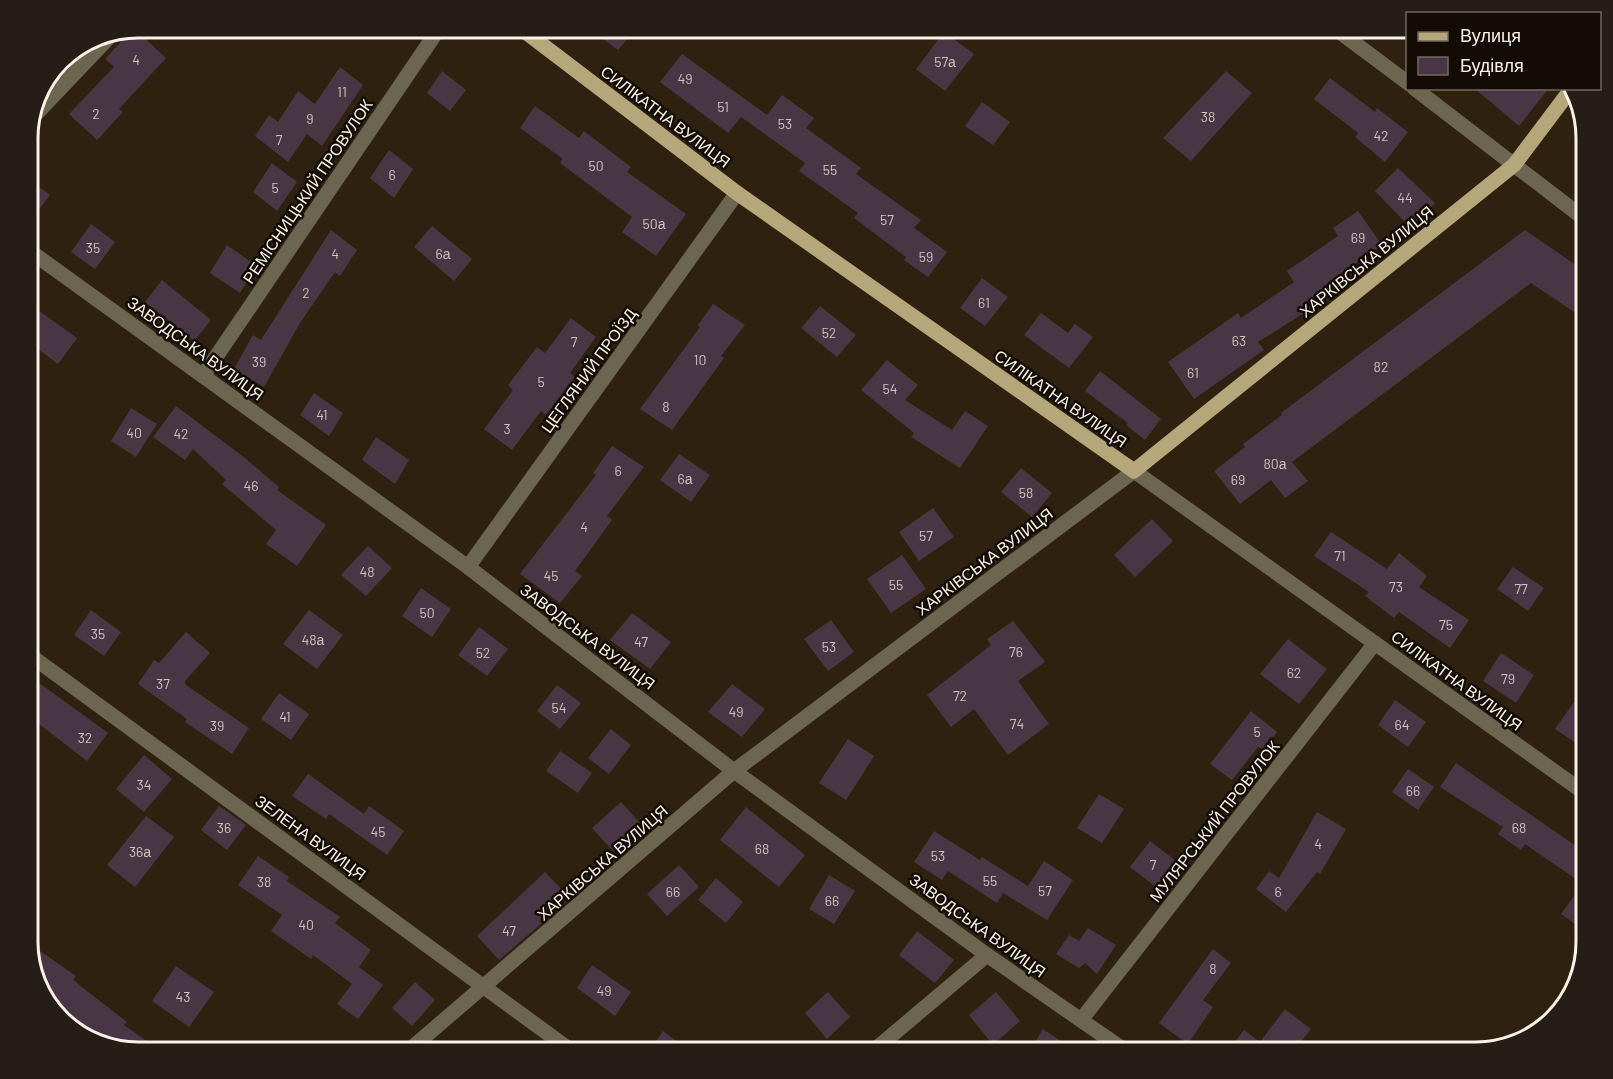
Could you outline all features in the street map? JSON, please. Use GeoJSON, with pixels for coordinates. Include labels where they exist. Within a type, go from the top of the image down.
{"type":"FeatureCollection","features":[{"type":"Feature","properties":{"kind":"main road","name":"СИЛІКАТНА ВУЛИЦЯ"},"geometry":{"type":"LineString","coordinates":[[533,38],[737,193],[1134,471]]}},
{"type":"Feature","properties":{"kind":"main road","name":"ХАРКІВСЬКА ВУЛИЦЯ"},"geometry":{"type":"LineString","coordinates":[[1134,471],[1514,165],[1566,96]]}},
{"type":"Feature","properties":{"kind":"street","name":"РЕМІСНИЦЬКИЙ ПРОВУЛОК"},"geometry":{"type":"LineString","coordinates":[[203,376],[433,38]]}},
{"type":"Feature","properties":{"kind":"street"},"geometry":{"type":"LineString","coordinates":[[1348,38],[1406,82]]}},
{"type":"Feature","properties":{"kind":"street"},"geometry":{"type":"LineString","coordinates":[[43,107],[104,43]]}},
{"type":"Feature","properties":{"kind":"street"},"geometry":{"type":"LineString","coordinates":[[1417,90],[1576,212]]}},
{"type":"Feature","properties":{"kind":"street","name":"ЦЕГЛЯНИЙ ПРОЇЗД"},"geometry":{"type":"LineString","coordinates":[[468,567],[737,193]]}},
{"type":"Feature","properties":{"kind":"street","name":"ЗАВОДСЬКА ВУЛИЦЯ"},"geometry":{"type":"LineString","coordinates":[[38,257],[468,567],[734,771],[987,955],[1113,1042]]}},
{"type":"Feature","properties":{"kind":"street","name":"СИЛІКАТНА ВУЛИЦЯ"},"geometry":{"type":"LineString","coordinates":[[1134,471],[1576,787]]}},
{"type":"Feature","properties":{"kind":"street","name":"ХАРКІВСЬКА ВУЛИЦЯ"},"geometry":{"type":"LineString","coordinates":[[419,1042],[734,771],[1134,471]]}},
{"type":"Feature","properties":{"kind":"street","name":"МУЛЯРСЬКИЙ ПРОВУЛОК"},"geometry":{"type":"LineString","coordinates":[[1081,1020],[1375,643]]}},
{"type":"Feature","properties":{"kind":"street","name":"ЗЕЛЕНА ВУЛИЦЯ"},"geometry":{"type":"LineString","coordinates":[[38,661],[560,1042]]}},
{"type":"Feature","properties":{"kind":"street"},"geometry":{"type":"LineString","coordinates":[[884,1042],[987,955]]}},
{"type":"Feature","properties":{"kind":"building"},"geometry":{"type":"Polygon","coordinates":[[[138,38],[145,38],[166,58],[119,109],[123,112],[97,140],[69,114],[114,67],[105,59],[124,39],[138,38]]]}},
{"type":"Feature","properties":{"kind":"building"},"geometry":{"type":"Polygon","coordinates":[[[602,38],[628,38],[618,50],[602,38]]]}},
{"type":"Feature","properties":{"kind":"building"},"geometry":{"type":"Polygon","coordinates":[[[939,38],[952,38],[974,54],[945,91],[916,69],[939,38]]]}},
{"type":"Feature","properties":{"kind":"building"},"geometry":{"type":"Polygon","coordinates":[[[682,54],[767,115],[782,95],[814,118],[806,128],[861,168],[856,174],[921,220],[914,228],[947,252],[928,277],[904,260],[906,257],[854,218],[858,213],[799,171],[805,163],[741,117],[728,133],[660,82],[682,54]]]}},
{"type":"Feature","properties":{"kind":"building"},"geometry":{"type":"Polygon","coordinates":[[[340,67],[363,85],[322,146],[307,134],[288,162],[255,136],[269,115],[278,122],[298,91],[315,104],[340,67]]]}},
{"type":"Feature","properties":{"kind":"building"},"geometry":{"type":"Polygon","coordinates":[[[442,71],[466,90],[450,111],[427,93],[442,71]]]}},
{"type":"Feature","properties":{"kind":"building"},"geometry":{"type":"Polygon","coordinates":[[[1226,71],[1252,93],[1191,161],[1163,138],[1226,71]]]}},
{"type":"Feature","properties":{"kind":"building"},"geometry":{"type":"Polygon","coordinates":[[[1330,78],[1375,112],[1377,108],[1408,132],[1385,162],[1355,137],[1358,133],[1314,99],[1330,78]]]}},
{"type":"Feature","properties":{"kind":"building"},"geometry":{"type":"Polygon","coordinates":[[[1476,90],[1547,90],[1519,126],[1476,90]]]}},
{"type":"Feature","properties":{"kind":"building"},"geometry":{"type":"Polygon","coordinates":[[[982,102],[1010,122],[993,145],[965,126],[982,102]]]}},
{"type":"Feature","properties":{"kind":"building"},"geometry":{"type":"Polygon","coordinates":[[[535,106],[579,138],[584,131],[631,167],[627,172],[686,214],[656,256],[622,232],[632,217],[560,163],[563,159],[520,128],[535,106]]]}},
{"type":"Feature","properties":{"kind":"building"},"geometry":{"type":"Polygon","coordinates":[[[389,150],[413,169],[394,198],[370,178],[389,150]]]}},
{"type":"Feature","properties":{"kind":"building"},"geometry":{"type":"Polygon","coordinates":[[[272,163],[297,182],[277,211],[253,192],[272,163]]]}},
{"type":"Feature","properties":{"kind":"building"},"geometry":{"type":"Polygon","coordinates":[[[1398,168],[1435,203],[1411,228],[1375,191],[1398,168]]]}},
{"type":"Feature","properties":{"kind":"building"},"geometry":{"type":"Polygon","coordinates":[[[38,186],[50,195],[38,211],[38,186]]]}},
{"type":"Feature","properties":{"kind":"building"},"geometry":{"type":"Polygon","coordinates":[[[1358,211],[1382,245],[1330,281],[1337,292],[1258,342],[1264,350],[1194,399],[1168,362],[1238,313],[1241,318],[1294,282],[1287,271],[1338,236],[1333,228],[1358,211]]]}},
{"type":"Feature","properties":{"kind":"building"},"geometry":{"type":"Polygon","coordinates":[[[91,224],[115,242],[95,269],[71,252],[91,224]]]}},
{"type":"Feature","properties":{"kind":"building"},"geometry":{"type":"Polygon","coordinates":[[[432,226],[472,259],[454,281],[414,247],[432,226]]]}},
{"type":"Feature","properties":{"kind":"building"},"geometry":{"type":"Polygon","coordinates":[[[331,230],[357,250],[340,276],[335,272],[300,323],[264,387],[234,369],[253,335],[261,340],[331,230]]]}},
{"type":"Feature","properties":{"kind":"building"},"geometry":{"type":"Polygon","coordinates":[[[1525,230],[1576,265],[1576,313],[1531,283],[1292,462],[1308,481],[1285,498],[1271,480],[1240,504],[1214,471],[1245,447],[1243,444],[1282,415],[1281,413],[1525,230]]]}},
{"type":"Feature","properties":{"kind":"building"},"geometry":{"type":"Polygon","coordinates":[[[227,245],[257,266],[240,293],[210,273],[227,245]]]}},
{"type":"Feature","properties":{"kind":"building"},"geometry":{"type":"Polygon","coordinates":[[[982,278],[1008,297],[985,326],[960,308],[982,278]]]}},
{"type":"Feature","properties":{"kind":"building"},"geometry":{"type":"Polygon","coordinates":[[[162,280],[211,320],[194,341],[145,302],[162,280]]]}},
{"type":"Feature","properties":{"kind":"building"},"geometry":{"type":"Polygon","coordinates":[[[713,304],[745,325],[721,356],[724,358],[672,430],[640,409],[700,327],[698,325],[713,304]]]}},
{"type":"Feature","properties":{"kind":"building"},"geometry":{"type":"Polygon","coordinates":[[[820,306],[856,335],[837,357],[801,328],[820,306]]]}},
{"type":"Feature","properties":{"kind":"building"},"geometry":{"type":"Polygon","coordinates":[[[38,310],[77,338],[58,364],[38,349],[38,310]]]}},
{"type":"Feature","properties":{"kind":"building"},"geometry":{"type":"Polygon","coordinates":[[[1041,313],[1068,333],[1075,324],[1093,337],[1069,368],[1024,335],[1041,313]]]}},
{"type":"Feature","properties":{"kind":"building"},"geometry":{"type":"Polygon","coordinates":[[[571,318],[596,337],[570,373],[575,377],[546,415],[541,411],[512,450],[484,429],[513,390],[508,385],[537,347],[545,353],[571,318]]]}},
{"type":"Feature","properties":{"kind":"building"},"geometry":{"type":"Polygon","coordinates":[[[887,360],[918,385],[905,400],[952,430],[965,411],[988,426],[960,468],[911,437],[914,433],[861,390],[887,360]]]}},
{"type":"Feature","properties":{"kind":"building"},"geometry":{"type":"Polygon","coordinates":[[[1100,371],[1161,419],[1145,440],[1126,425],[1128,423],[1085,391],[1100,371]]]}},
{"type":"Feature","properties":{"kind":"building"},"geometry":{"type":"Polygon","coordinates":[[[314,393],[343,413],[329,436],[300,415],[314,393]]]}},
{"type":"Feature","properties":{"kind":"building"},"geometry":{"type":"Polygon","coordinates":[[[176,406],[245,458],[279,487],[277,490],[326,525],[297,566],[266,544],[276,530],[222,484],[226,480],[193,449],[185,460],[153,437],[176,406]]]}},
{"type":"Feature","properties":{"kind":"building"},"geometry":{"type":"Polygon","coordinates":[[[131,408],[157,424],[136,457],[111,441],[131,408]]]}},
{"type":"Feature","properties":{"kind":"building"},"geometry":{"type":"Polygon","coordinates":[[[376,437],[409,460],[395,484],[362,460],[376,437]]]}},
{"type":"Feature","properties":{"kind":"building"},"geometry":{"type":"Polygon","coordinates":[[[612,446],[644,467],[607,516],[612,520],[575,571],[582,576],[560,603],[520,574],[596,475],[593,473],[612,446]]]}},
{"type":"Feature","properties":{"kind":"building"},"geometry":{"type":"Polygon","coordinates":[[[679,454],[710,475],[691,502],[660,480],[679,454]]]}},
{"type":"Feature","properties":{"kind":"building"},"geometry":{"type":"Polygon","coordinates":[[[1021,468],[1052,493],[1032,517],[1001,492],[1021,468]]]}},
{"type":"Feature","properties":{"kind":"building"},"geometry":{"type":"Polygon","coordinates":[[[933,508],[954,537],[919,561],[899,532],[933,508]]]}},
{"type":"Feature","properties":{"kind":"building"},"geometry":{"type":"Polygon","coordinates":[[[1152,519],[1173,541],[1135,577],[1114,555],[1152,519]]]}},
{"type":"Feature","properties":{"kind":"building"},"geometry":{"type":"Polygon","coordinates":[[[1331,532],[1387,569],[1399,553],[1427,576],[1419,587],[1469,620],[1450,648],[1399,612],[1394,618],[1365,596],[1369,592],[1314,556],[1331,532]]]}},
{"type":"Feature","properties":{"kind":"building"},"geometry":{"type":"Polygon","coordinates":[[[368,546],[392,568],[366,596],[341,575],[368,546]]]}},
{"type":"Feature","properties":{"kind":"building"},"geometry":{"type":"Polygon","coordinates":[[[902,555],[926,589],[891,613],[867,579],[902,555]]]}},
{"type":"Feature","properties":{"kind":"building"},"geometry":{"type":"Polygon","coordinates":[[[1513,567],[1544,588],[1528,611],[1497,589],[1513,567]]]}},
{"type":"Feature","properties":{"kind":"building"},"geometry":{"type":"Polygon","coordinates":[[[421,588],[451,609],[432,637],[402,616],[421,588]]]}},
{"type":"Feature","properties":{"kind":"building"},"geometry":{"type":"Polygon","coordinates":[[[91,610],[121,632],[104,656],[74,635],[91,610]]]}},
{"type":"Feature","properties":{"kind":"building"},"geometry":{"type":"Polygon","coordinates":[[[309,610],[343,635],[317,669],[283,644],[309,610]]]}},
{"type":"Feature","properties":{"kind":"building"},"geometry":{"type":"Polygon","coordinates":[[[632,613],[671,642],[650,669],[610,640],[632,613]]]}},
{"type":"Feature","properties":{"kind":"building"},"geometry":{"type":"Polygon","coordinates":[[[831,620],[854,652],[828,671],[804,639],[831,620]]]}},
{"type":"Feature","properties":{"kind":"building"},"geometry":{"type":"Polygon","coordinates":[[[1013,621],[1045,662],[1018,681],[1049,724],[1008,755],[974,709],[951,727],[927,695],[991,645],[987,639],[1013,621]]]}},
{"type":"Feature","properties":{"kind":"building"},"geometry":{"type":"Polygon","coordinates":[[[479,627],[508,649],[487,676],[458,655],[479,627]]]}},
{"type":"Feature","properties":{"kind":"building"},"geometry":{"type":"Polygon","coordinates":[[[186,632],[210,653],[185,681],[186,685],[249,728],[232,754],[185,722],[187,719],[138,684],[154,660],[159,663],[186,632]]]}},
{"type":"Feature","properties":{"kind":"building"},"geometry":{"type":"Polygon","coordinates":[[[1288,639],[1327,669],[1299,704],[1260,674],[1288,639]]]}},
{"type":"Feature","properties":{"kind":"building"},"geometry":{"type":"Polygon","coordinates":[[[1501,653],[1534,675],[1516,703],[1483,681],[1501,653]]]}},
{"type":"Feature","properties":{"kind":"building"},"geometry":{"type":"Polygon","coordinates":[[[38,682],[108,733],[87,761],[39,724],[38,726],[38,682]]]}},
{"type":"Feature","properties":{"kind":"building"},"geometry":{"type":"Polygon","coordinates":[[[732,684],[765,709],[742,737],[708,712],[732,684]]]}},
{"type":"Feature","properties":{"kind":"building"},"geometry":{"type":"Polygon","coordinates":[[[557,685],[581,703],[560,729],[537,711],[557,685]]]}},
{"type":"Feature","properties":{"kind":"building"},"geometry":{"type":"Polygon","coordinates":[[[279,693],[309,714],[291,740],[261,719],[279,693]]]}},
{"type":"Feature","properties":{"kind":"building"},"geometry":{"type":"Polygon","coordinates":[[[1395,700],[1426,722],[1408,747],[1378,725],[1395,700]]]}},
{"type":"Feature","properties":{"kind":"building"},"geometry":{"type":"Polygon","coordinates":[[[1574,702],[1576,703],[1576,743],[1555,729],[1574,702]]]}},
{"type":"Feature","properties":{"kind":"building"},"geometry":{"type":"Polygon","coordinates":[[[1251,711],[1277,732],[1263,750],[1258,747],[1232,780],[1210,764],[1251,711]]]}},
{"type":"Feature","properties":{"kind":"building"},"geometry":{"type":"Polygon","coordinates":[[[611,729],[631,745],[609,774],[588,758],[611,729]]]}},
{"type":"Feature","properties":{"kind":"building"},"geometry":{"type":"Polygon","coordinates":[[[848,739],[874,756],[846,800],[819,783],[848,739]]]}},
{"type":"Feature","properties":{"kind":"building"},"geometry":{"type":"Polygon","coordinates":[[[560,751],[592,773],[578,793],[546,771],[560,751]]]}},
{"type":"Feature","properties":{"kind":"building"},"geometry":{"type":"Polygon","coordinates":[[[144,755],[172,779],[144,812],[116,789],[144,755]]]}},
{"type":"Feature","properties":{"kind":"building"},"geometry":{"type":"Polygon","coordinates":[[[1456,763],[1576,846],[1576,879],[1525,844],[1521,850],[1498,834],[1503,827],[1440,787],[1456,763]]]}},
{"type":"Feature","properties":{"kind":"building"},"geometry":{"type":"Polygon","coordinates":[[[1408,769],[1434,787],[1418,810],[1392,792],[1408,769]]]}},
{"type":"Feature","properties":{"kind":"building"},"geometry":{"type":"Polygon","coordinates":[[[308,774],[364,814],[369,806],[404,831],[387,855],[329,814],[326,819],[292,796],[308,774]]]}},
{"type":"Feature","properties":{"kind":"building"},"geometry":{"type":"Polygon","coordinates":[[[1099,794],[1124,809],[1102,843],[1077,828],[1099,794]]]}},
{"type":"Feature","properties":{"kind":"building"},"geometry":{"type":"Polygon","coordinates":[[[621,802],[642,825],[613,851],[592,828],[621,802]]]}},
{"type":"Feature","properties":{"kind":"building"},"geometry":{"type":"Polygon","coordinates":[[[219,806],[246,825],[227,850],[201,830],[219,806]]]}},
{"type":"Feature","properties":{"kind":"building"},"geometry":{"type":"Polygon","coordinates":[[[746,807],[805,855],[779,887],[720,840],[746,807]]]}},
{"type":"Feature","properties":{"kind":"building"},"geometry":{"type":"Polygon","coordinates":[[[1317,812],[1346,829],[1320,874],[1317,872],[1286,912],[1256,889],[1269,871],[1279,878],[1317,812]]]}},
{"type":"Feature","properties":{"kind":"building"},"geometry":{"type":"Polygon","coordinates":[[[146,816],[174,837],[135,887],[107,865],[146,816]]]}},
{"type":"Feature","properties":{"kind":"building"},"geometry":{"type":"Polygon","coordinates":[[[934,831],[1028,886],[1044,861],[1073,880],[1047,920],[1003,893],[997,903],[948,871],[942,880],[914,862],[934,831]]]}},
{"type":"Feature","properties":{"kind":"building"},"geometry":{"type":"Polygon","coordinates":[[[1150,841],[1176,861],[1156,887],[1130,867],[1150,841]]]}},
{"type":"Feature","properties":{"kind":"building"},"geometry":{"type":"Polygon","coordinates":[[[258,856],[289,877],[287,881],[340,917],[335,923],[371,950],[359,967],[383,985],[358,1019],[337,1004],[352,984],[313,955],[311,959],[271,931],[282,915],[238,885],[258,856]]]}},
{"type":"Feature","properties":{"kind":"building"},"geometry":{"type":"Polygon","coordinates":[[[679,865],[699,887],[667,916],[647,894],[679,865]]]}},
{"type":"Feature","properties":{"kind":"building"},"geometry":{"type":"Polygon","coordinates":[[[545,872],[567,895],[539,921],[542,923],[499,960],[477,936],[545,872]]]}},
{"type":"Feature","properties":{"kind":"building"},"geometry":{"type":"Polygon","coordinates":[[[829,875],[855,891],[834,924],[809,909],[829,875]]]}},
{"type":"Feature","properties":{"kind":"building"},"geometry":{"type":"Polygon","coordinates":[[[716,878],[743,902],[726,923],[698,900],[716,878]]]}},
{"type":"Feature","properties":{"kind":"building"},"geometry":{"type":"Polygon","coordinates":[[[1576,894],[1576,925],[1561,914],[1576,894]]]}},
{"type":"Feature","properties":{"kind":"building"},"geometry":{"type":"Polygon","coordinates":[[[1088,928],[1116,945],[1097,974],[1085,963],[1079,968],[1056,954],[1069,935],[1079,941],[1088,928]]]}},
{"type":"Feature","properties":{"kind":"building"},"geometry":{"type":"Polygon","coordinates":[[[917,931],[954,960],[935,983],[899,955],[917,931]]]}},
{"type":"Feature","properties":{"kind":"building"},"geometry":{"type":"Polygon","coordinates":[[[1213,949],[1231,963],[1203,1000],[1213,1007],[1189,1042],[1185,1042],[1159,1023],[1213,949]]]}},
{"type":"Feature","properties":{"kind":"building"},"geometry":{"type":"Polygon","coordinates":[[[38,950],[76,976],[73,980],[127,1022],[124,1025],[148,1042],[125,1041],[106,1036],[82,1025],[67,1012],[51,991],[45,980],[38,950]]]}},
{"type":"Feature","properties":{"kind":"building"},"geometry":{"type":"Polygon","coordinates":[[[592,965],[631,992],[615,1016],[577,988],[592,965]]]}},
{"type":"Feature","properties":{"kind":"building"},"geometry":{"type":"Polygon","coordinates":[[[176,966],[214,992],[189,1027],[152,1001],[176,966]]]}},
{"type":"Feature","properties":{"kind":"building"},"geometry":{"type":"Polygon","coordinates":[[[415,982],[435,1000],[412,1026],[392,1008],[415,982]]]}},
{"type":"Feature","properties":{"kind":"building"},"geometry":{"type":"Polygon","coordinates":[[[828,992],[850,1017],[827,1039],[805,1013],[828,992]]]}},
{"type":"Feature","properties":{"kind":"building"},"geometry":{"type":"Polygon","coordinates":[[[996,992],[1020,1021],[996,1042],[991,1042],[969,1015],[996,992]]]}},
{"type":"Feature","properties":{"kind":"building"},"geometry":{"type":"Polygon","coordinates":[[[1285,1009],[1311,1029],[1301,1042],[1260,1042],[1285,1009]]]}},
{"type":"Feature","properties":{"kind":"building"},"geometry":{"type":"Polygon","coordinates":[[[1043,1029],[1062,1042],[1035,1042],[1043,1029]]]}},
{"type":"Feature","properties":{"kind":"building"},"geometry":{"type":"Polygon","coordinates":[[[1244,1030],[1260,1042],[1235,1042],[1244,1030]]]}},
{"type":"Feature","properties":{"kind":"building"},"geometry":{"type":"Polygon","coordinates":[[[663,1031],[678,1042],[656,1042],[663,1031]]]}}]}
